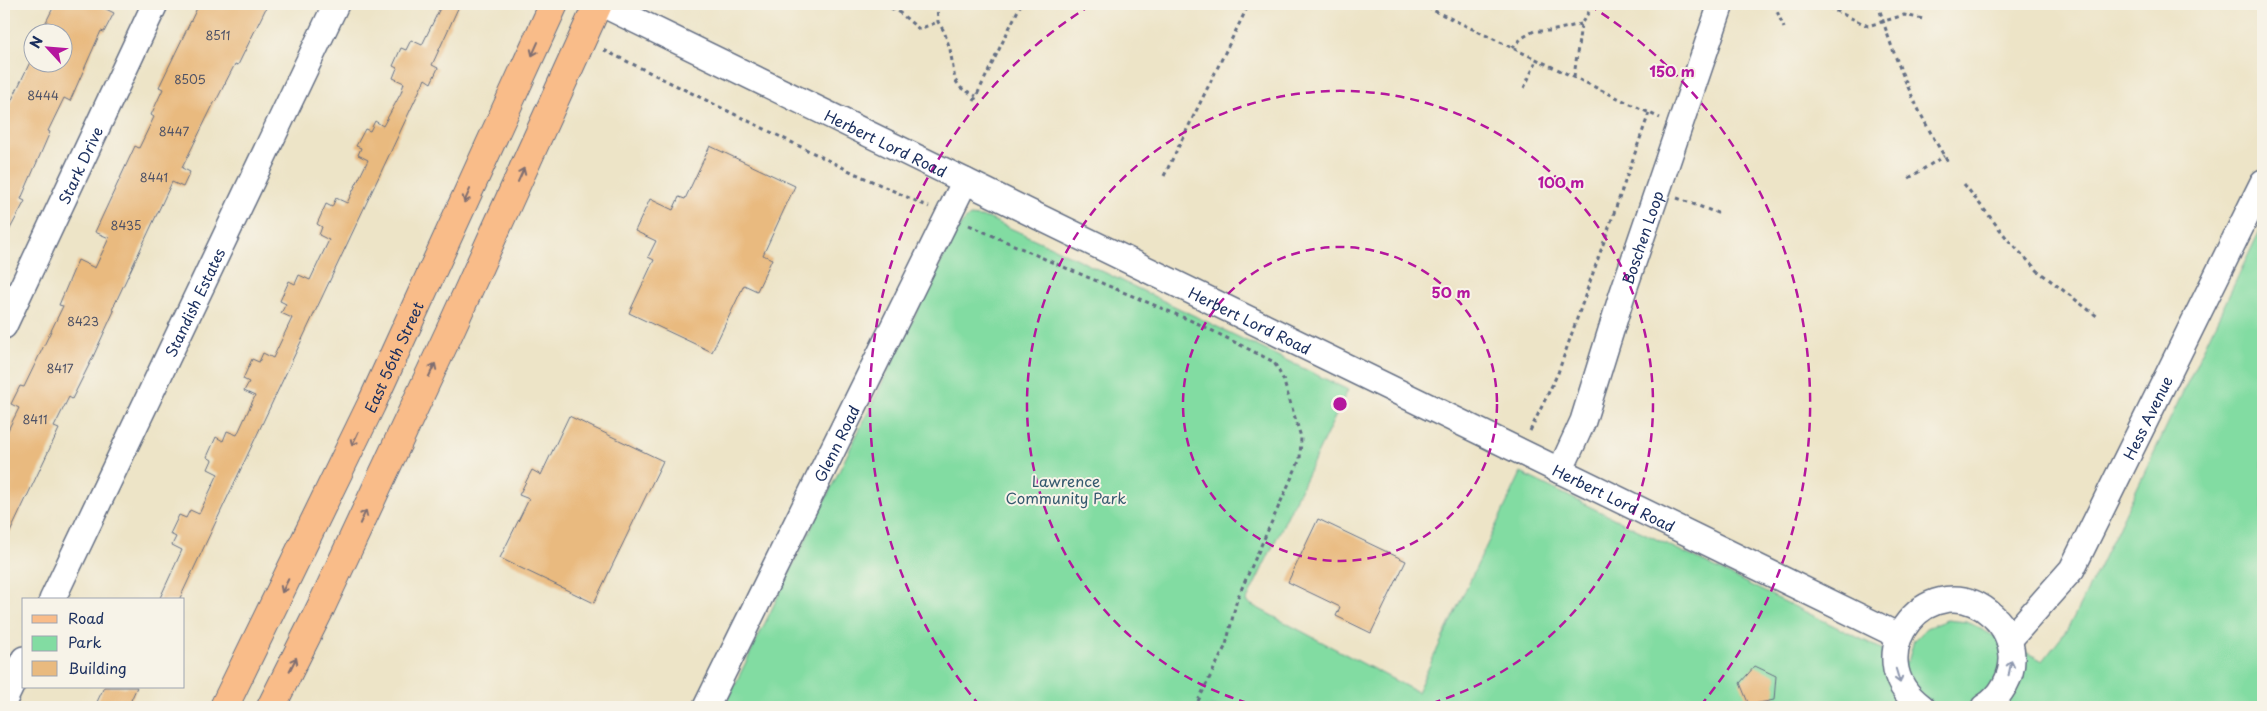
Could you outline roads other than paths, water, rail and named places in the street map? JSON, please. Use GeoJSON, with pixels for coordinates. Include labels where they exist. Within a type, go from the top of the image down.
{"type":"FeatureCollection","features":[{"type":"Feature","properties":{"kind":"main road","name":"East 56th Street"},"geometry":{"type":"LineString","coordinates":[[224,707],[371,405],[554,4]]}},
{"type":"Feature","properties":{"kind":"main road"},"geometry":{"type":"LineString","coordinates":[[271,707],[321,607],[449,333],[598,4]]}},
{"type":"Feature","properties":{"kind":"street","name":"Stark Drive"},"geometry":{"type":"LineString","coordinates":[[4,326],[155,4]]}},
{"type":"Feature","properties":{"kind":"street","name":"Standish Estates"},"geometry":{"type":"LineString","coordinates":[[53,598],[336,4]]}},
{"type":"Feature","properties":{"kind":"street","name":"Herbert Lord Road"},"geometry":{"type":"LineString","coordinates":[[602,4],[1899,636]]}},
{"type":"Feature","properties":{"kind":"street","name":"Boschen Loop"},"geometry":{"type":"LineString","coordinates":[[1560,471],[1583,421],[1622,295],[1721,4]]}},
{"type":"Feature","properties":{"kind":"street","name":"Glenn Road"},"geometry":{"type":"LineString","coordinates":[[706,707],[965,181]]}},
{"type":"Feature","properties":{"kind":"street","name":"Hess Avenue"},"geometry":{"type":"LineString","coordinates":[[2009,640],[2072,569],[2263,182]]}},
{"type":"Feature","properties":{"kind":"street"},"geometry":{"type":"LineString","coordinates":[[1922,707],[1912,700],[1901,686],[1896,670],[1895,653],[1899,636],[1909,618],[1926,606],[1945,600],[1966,600],[1985,608],[2000,622],[2009,640],[2012,658],[2009,675],[2002,690],[1984,707]]}},
{"type":"Feature","properties":{"kind":"street"},"geometry":{"type":"LineString","coordinates":[[5,696],[22,663]]}},
{"type":"Feature","properties":{"kind":"park label","name":"Lawrence Community Park"},"geometry":{"type":"Point","coordinates":[1066,488]}}]}
